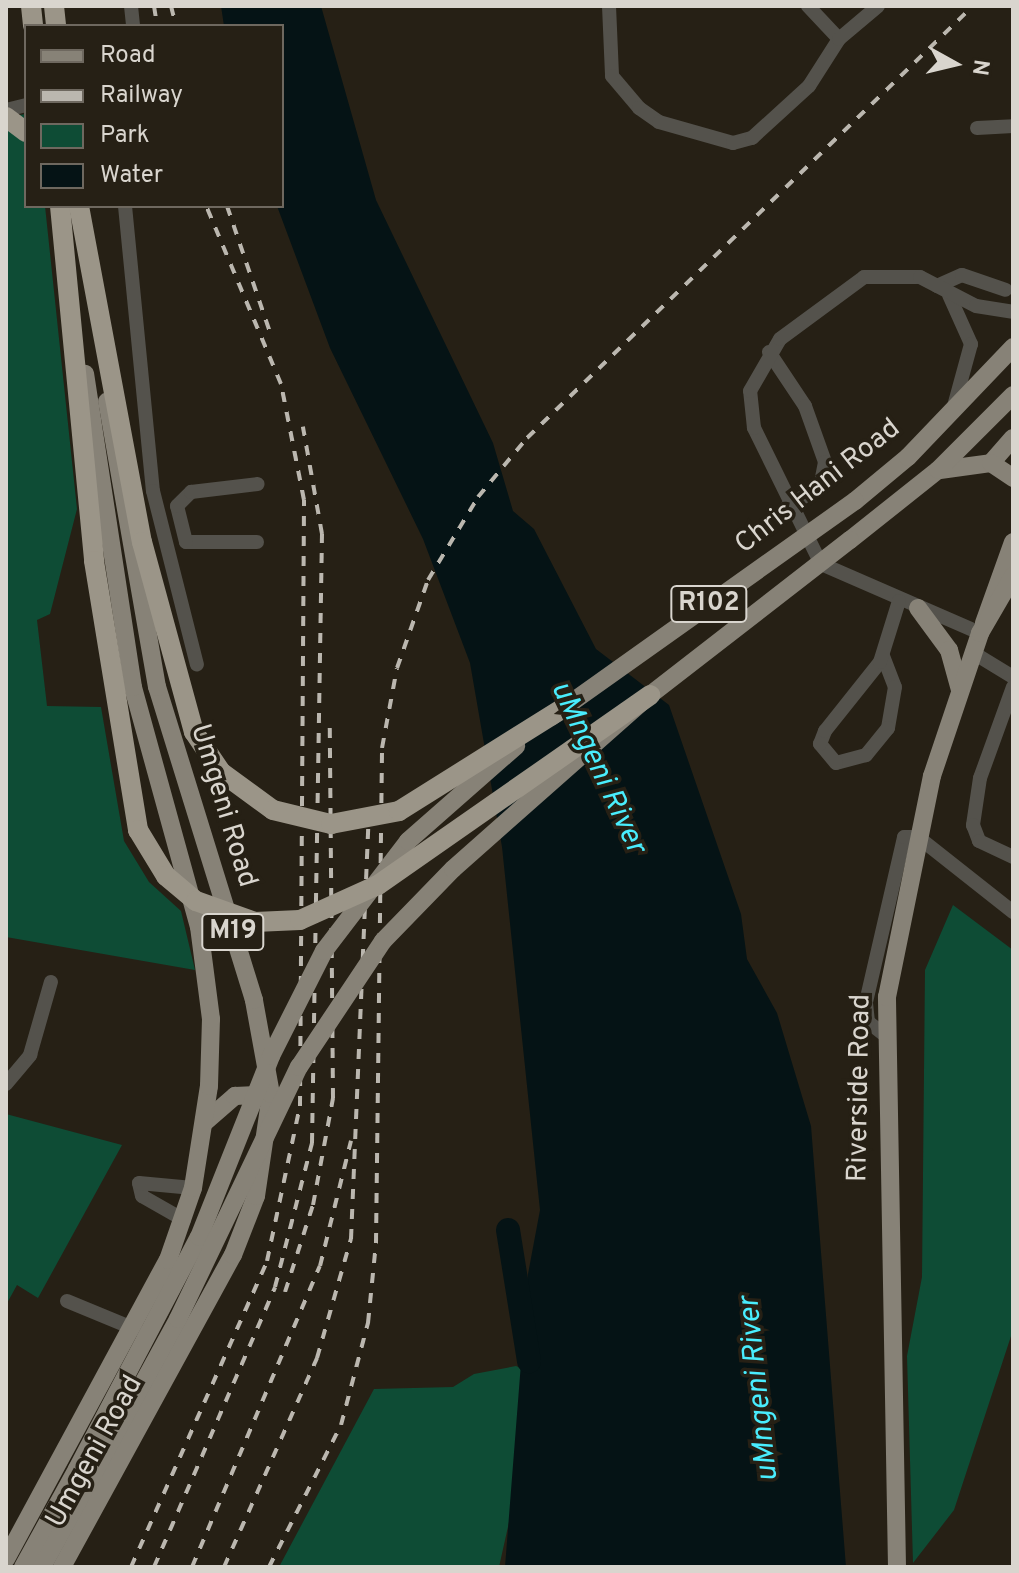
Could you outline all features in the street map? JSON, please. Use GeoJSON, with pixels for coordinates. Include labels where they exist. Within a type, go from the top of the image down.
{"type":"FeatureCollection","features":[{"type":"Feature","properties":{"kind":"highway"},"geometry":{"type":"LineString","coordinates":[[6,117],[24,130]]}},
{"type":"Feature","properties":{"kind":"highway","name":"Umgeni Road"},"geometry":{"type":"LineString","coordinates":[[60,208],[66,264]]}},
{"type":"Feature","properties":{"kind":"highway","name":"Umgeni Road"},"geometry":{"type":"LineString","coordinates":[[79,208],[87,260]]}},
{"type":"Feature","properties":{"kind":"highway"},"geometry":{"type":"LineString","coordinates":[[87,260],[142,542],[194,732],[221,772],[273,810],[331,824],[399,811],[563,708]]}},
{"type":"Feature","properties":{"kind":"highway"},"geometry":{"type":"LineString","coordinates":[[66,264],[94,561],[138,830],[180,890],[245,920],[300,920],[362,894],[650,695]]}},
{"type":"Feature","properties":{"kind":"main road","name":"Umgeni Road"},"geometry":{"type":"LineString","coordinates":[[62,1567],[233,1255],[256,1196],[271,1094],[254,1000],[137,600],[87,260]]}},
{"type":"Feature","properties":{"kind":"main road","name":"Umgeni Road"},"geometry":{"type":"LineString","coordinates":[[6,1559],[135,1329],[184,1220],[205,1122],[208,980],[133,687],[66,264]]}},
{"type":"Feature","properties":{"kind":"main road","name":"Chris Hani Road"},"geometry":{"type":"LineString","coordinates":[[83,1477],[180,1277],[271,1056],[324,951],[408,841],[563,708],[855,501],[949,417],[1013,347]]}},
{"type":"Feature","properties":{"kind":"main road","name":"R102"},"geometry":{"type":"LineString","coordinates":[[650,695],[938,470],[1013,395]]}},
{"type":"Feature","properties":{"kind":"main road"},"geometry":{"type":"LineString","coordinates":[[938,470],[991,463],[1013,438]]}},
{"type":"Feature","properties":{"kind":"main road"},"geometry":{"type":"LineString","coordinates":[[991,463],[1013,478]]}},
{"type":"Feature","properties":{"kind":"main road","name":"Riverside Road"},"geometry":{"type":"LineString","coordinates":[[897,1567],[886,1036],[892,959],[918,837],[960,690],[1013,542]]}},
{"type":"Feature","properties":{"kind":"main road","name":"Riverside Road"},"geometry":{"type":"LineString","coordinates":[[982,628],[1013,576]]}},
{"type":"Feature","properties":{"kind":"main road"},"geometry":{"type":"LineString","coordinates":[[918,608],[949,650],[960,690]]}},
{"type":"Feature","properties":{"kind":"main road"},"geometry":{"type":"LineString","coordinates":[[23,1567],[83,1477],[178,1319],[299,1067],[354,979],[453,869],[650,695]]}},
{"type":"Feature","properties":{"kind":"main road"},"geometry":{"type":"LineString","coordinates":[[205,1122],[235,1096],[271,1094]]}},
{"type":"Feature","properties":{"kind":"main road"},"geometry":{"type":"LineString","coordinates":[[42,1567],[83,1477]]}},
{"type":"Feature","properties":{"kind":"street"},"geometry":{"type":"LineString","coordinates":[[609,6],[612,76],[639,108],[659,122],[724,141],[752,138],[774,120],[809,86],[839,39],[878,6]]}},
{"type":"Feature","properties":{"kind":"street"},"geometry":{"type":"LineString","coordinates":[[808,6],[839,39]]}},
{"type":"Feature","properties":{"kind":"street"},"geometry":{"type":"LineString","coordinates":[[977,128],[1013,126]]}},
{"type":"Feature","properties":{"kind":"street"},"geometry":{"type":"LineString","coordinates":[[125,208],[160,529],[197,665]]}},
{"type":"Feature","properties":{"kind":"street"},"geometry":{"type":"LineString","coordinates":[[982,628],[899,601],[821,564],[787,507],[748,408],[753,377],[769,352],[864,277],[903,274],[1013,312]]}},
{"type":"Feature","properties":{"kind":"street"},"geometry":{"type":"LineString","coordinates":[[942,289],[962,275],[1006,290]]}},
{"type":"Feature","properties":{"kind":"street"},"geometry":{"type":"LineString","coordinates":[[942,289],[971,344],[949,417]]}},
{"type":"Feature","properties":{"kind":"street"},"geometry":{"type":"LineString","coordinates":[[769,352],[805,406],[825,462],[820,487],[787,507]]}},
{"type":"Feature","properties":{"kind":"street"},"geometry":{"type":"LineString","coordinates":[[257,542],[199,546],[183,539],[177,506],[185,494],[258,484]]}},
{"type":"Feature","properties":{"kind":"street"},"geometry":{"type":"LineString","coordinates":[[160,529],[179,525]]}},
{"type":"Feature","properties":{"kind":"street"},"geometry":{"type":"LineString","coordinates":[[883,656],[895,687],[888,728],[866,755],[836,763],[820,744],[825,731],[883,656],[899,601]]}},
{"type":"Feature","properties":{"kind":"street"},"geometry":{"type":"LineString","coordinates":[[972,652],[1013,677]]}},
{"type":"Feature","properties":{"kind":"street"},"geometry":{"type":"LineString","coordinates":[[1013,687],[980,778],[973,825],[979,841],[1013,857]]}},
{"type":"Feature","properties":{"kind":"street"},"geometry":{"type":"LineString","coordinates":[[918,837],[1013,912]]}},
{"type":"Feature","properties":{"kind":"street"},"geometry":{"type":"LineString","coordinates":[[6,1084],[30,1055],[51,982]]}},
{"type":"Feature","properties":{"kind":"street"},"geometry":{"type":"LineString","coordinates":[[184,1220],[142,1196],[139,1183],[193,1188]]}},
{"type":"Feature","properties":{"kind":"street"},"geometry":{"type":"LineString","coordinates":[[67,1301],[135,1329]]}},
{"type":"Feature","properties":{"kind":"green space"},"geometry":{"type":"Polygon","coordinates":[[[24,114],[24,208],[45,208],[77,509],[50,614],[37,620],[47,706],[101,707],[124,841],[149,882],[181,911],[195,970],[6,937],[6,117],[24,114]]]}},
{"type":"Feature","properties":{"kind":"green space"},"geometry":{"type":"Polygon","coordinates":[[[953,905],[1013,950],[1013,1330],[954,1510],[913,1563],[907,1356],[922,1277],[925,970],[953,905]]]}},
{"type":"Feature","properties":{"kind":"green space"},"geometry":{"type":"Polygon","coordinates":[[[6,1114],[122,1145],[38,1298],[17,1285],[6,1305],[6,1114]]]}},
{"type":"Feature","properties":{"kind":"green space"},"geometry":{"type":"Polygon","coordinates":[[[516,1366],[525,1370],[526,1446],[499,1567],[279,1567],[374,1389],[453,1387],[474,1374],[516,1366]]]}},
{"type":"Feature","properties":{"kind":"water","name":"uMngeni River"},"geometry":{"type":"Polygon","coordinates":[[[221,6],[321,6],[376,200],[493,443],[513,511],[534,529],[596,649],[669,705],[741,914],[747,959],[777,1013],[811,1126],[846,1567],[505,1567],[528,1274],[540,1210],[502,847],[470,663],[423,539],[330,348],[278,208],[284,208],[284,24],[224,24],[221,6]]]}},
{"type":"Feature","properties":{"kind":"waterway"},"geometry":{"type":"LineString","coordinates":[[508,1230],[529,1361]]}},
{"type":"Feature","properties":{"kind":"railway"},"geometry":{"type":"LineString","coordinates":[[154,6],[157,24]]}},
{"type":"Feature","properties":{"kind":"railway"},"geometry":{"type":"LineString","coordinates":[[171,6],[176,24]]}},
{"type":"Feature","properties":{"kind":"railway"},"geometry":{"type":"LineString","coordinates":[[269,1567],[341,1425],[368,1323],[376,1243],[382,748],[397,668],[428,580],[478,497],[527,438],[973,6]]}},
{"type":"Feature","properties":{"kind":"railway"},"geometry":{"type":"LineString","coordinates":[[131,1567],[267,1261],[300,1106],[304,500],[281,384],[207,208]]}},
{"type":"Feature","properties":{"kind":"railway"},"geometry":{"type":"LineString","coordinates":[[228,208],[270,332]]}},
{"type":"Feature","properties":{"kind":"railway"},"geometry":{"type":"LineString","coordinates":[[154,1567],[275,1287],[312,1143],[322,534],[303,427]]}},
{"type":"Feature","properties":{"kind":"railway"},"geometry":{"type":"LineString","coordinates":[[285,1292],[313,1205],[333,1098],[330,726]]}},
{"type":"Feature","properties":{"kind":"railway"},"geometry":{"type":"LineString","coordinates":[[224,1567],[317,1358],[351,1239],[369,804]]}},
{"type":"Feature","properties":{"kind":"railway"},"geometry":{"type":"LineString","coordinates":[[192,1567],[320,1266],[351,1141]]}}]}
